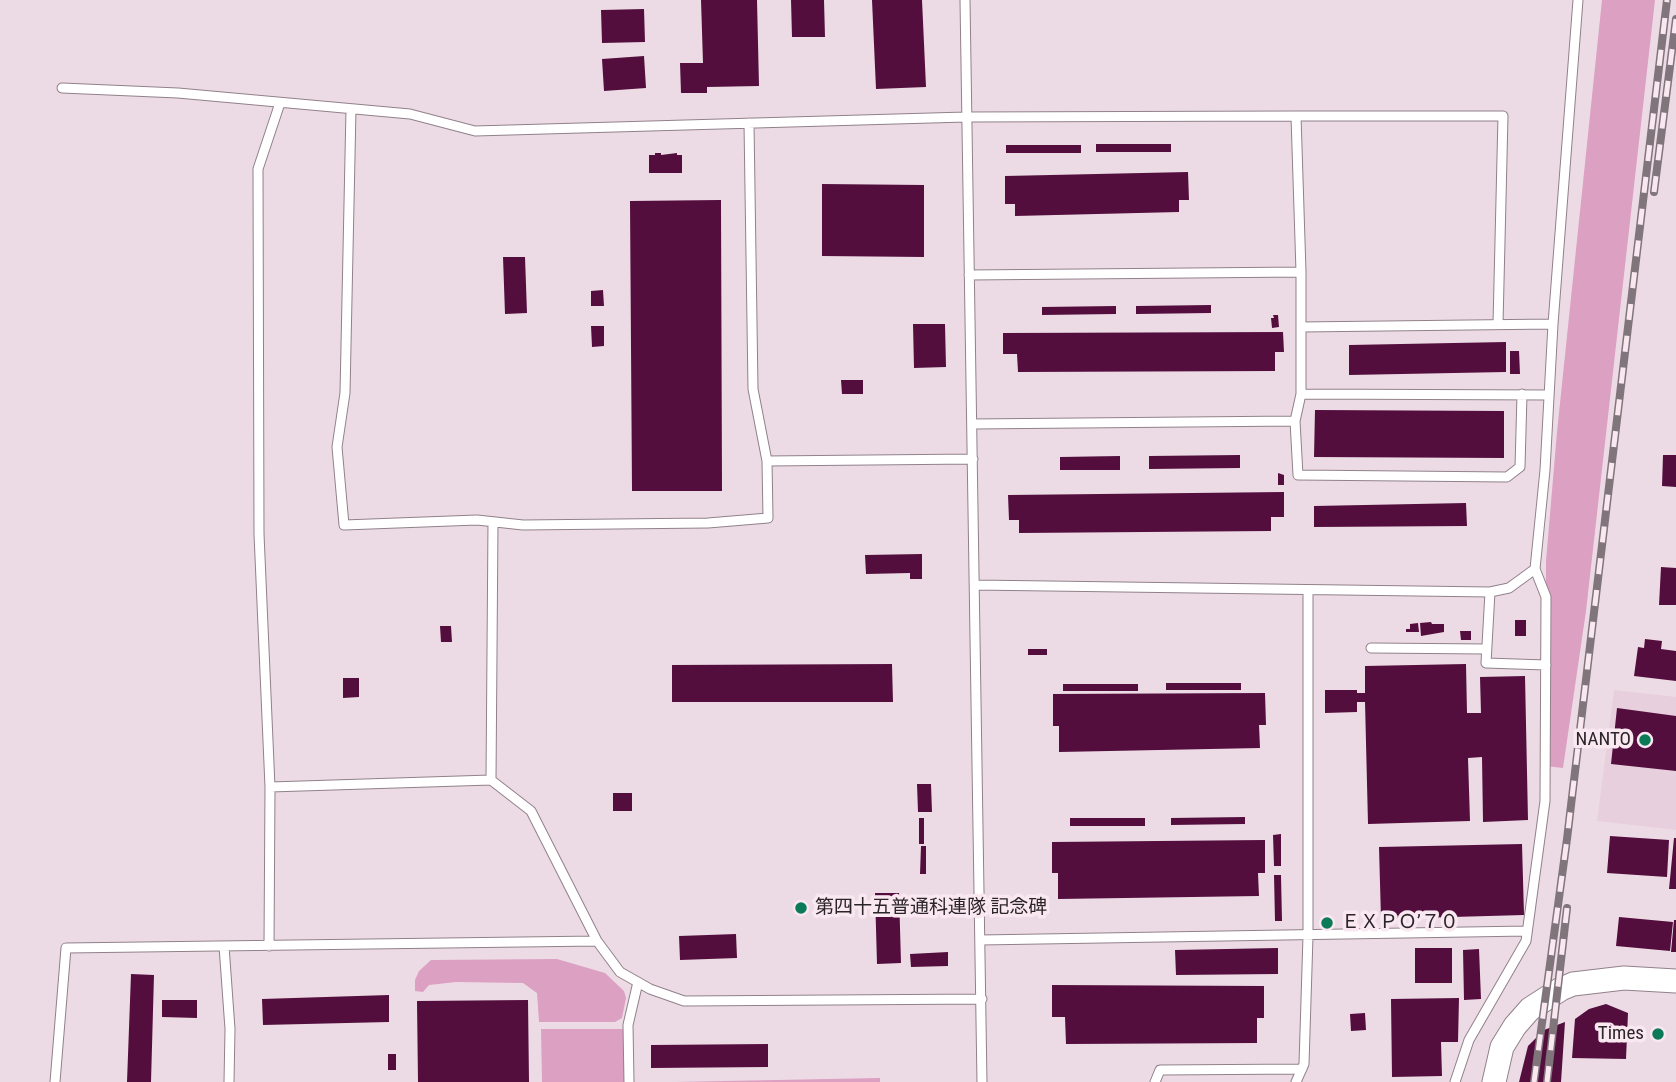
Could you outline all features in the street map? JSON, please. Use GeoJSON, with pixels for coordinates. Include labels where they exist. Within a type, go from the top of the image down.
{"type":"FeatureCollection","features":[{"type":"Feature","properties":{"kind":"street"},"geometry":{"type":"LineString","coordinates":[[1494,1082],[1502,1047],[1515,1026],[1530,1009],[1561,989],[1573,984],[1624,978],[1676,981]]}},
{"type":"Feature","properties":{"kind":"lane"},"geometry":{"type":"LineString","coordinates":[[965,0],[982,1082]]}},
{"type":"Feature","properties":{"kind":"lane"},"geometry":{"type":"LineString","coordinates":[[1455,1082],[1469,1040],[1526,941],[1545,801],[1546,597],[1535,569],[1545,470],[1548,395],[1578,0]]}},
{"type":"Feature","properties":{"kind":"lane"},"geometry":{"type":"LineString","coordinates":[[62,88],[178,93],[410,114],[475,131],[966,117],[1503,116],[1499,324]]}},
{"type":"Feature","properties":{"kind":"lane"},"geometry":{"type":"LineString","coordinates":[[270,946],[270,788],[259,534],[258,169],[280,103]]}},
{"type":"Feature","properties":{"kind":"lane"},"geometry":{"type":"LineString","coordinates":[[351,109],[345,393],[337,447],[344,525],[477,520],[523,525],[708,523],[768,517],[767,461],[753,389],[749,123]]}},
{"type":"Feature","properties":{"kind":"lane"},"geometry":{"type":"LineString","coordinates":[[1296,116],[1301,272],[1301,394],[1295,421],[1298,475],[1507,477],[1520,467],[1522,394]]}},
{"type":"Feature","properties":{"kind":"lane"},"geometry":{"type":"LineString","coordinates":[[969,275],[1301,272]]}},
{"type":"Feature","properties":{"kind":"lane"},"geometry":{"type":"LineString","coordinates":[[1301,327],[1553,324]]}},
{"type":"Feature","properties":{"kind":"lane"},"geometry":{"type":"LineString","coordinates":[[1301,394],[1548,395]]}},
{"type":"Feature","properties":{"kind":"lane"},"geometry":{"type":"LineString","coordinates":[[972,425],[1295,421]]}},
{"type":"Feature","properties":{"kind":"lane"},"geometry":{"type":"LineString","coordinates":[[767,461],[973,459]]}},
{"type":"Feature","properties":{"kind":"lane"},"geometry":{"type":"LineString","coordinates":[[491,780],[493,522]]}},
{"type":"Feature","properties":{"kind":"lane"},"geometry":{"type":"LineString","coordinates":[[975,585],[1490,592],[1509,588],[1535,569]]}},
{"type":"Feature","properties":{"kind":"lane"},"geometry":{"type":"LineString","coordinates":[[1296,1082],[1304,1064],[1308,936],[1308,590]]}},
{"type":"Feature","properties":{"kind":"lane"},"geometry":{"type":"LineString","coordinates":[[1490,592],[1486,663],[1546,665]]}},
{"type":"Feature","properties":{"kind":"lane"},"geometry":{"type":"LineString","coordinates":[[1371,648],[1486,649]]}},
{"type":"Feature","properties":{"kind":"lane"},"geometry":{"type":"LineString","coordinates":[[270,788],[491,780],[531,811],[597,941],[620,972],[650,989],[684,1001],[982,999]]}},
{"type":"Feature","properties":{"kind":"lane"},"geometry":{"type":"LineString","coordinates":[[980,940],[1527,932]]}},
{"type":"Feature","properties":{"kind":"lane"},"geometry":{"type":"LineString","coordinates":[[55,1082],[66,948],[597,941]]}},
{"type":"Feature","properties":{"kind":"lane"},"geometry":{"type":"LineString","coordinates":[[224,946],[231,1082]]}},
{"type":"Feature","properties":{"kind":"lane"},"geometry":{"type":"LineString","coordinates":[[629,1082],[628,1025],[638,982]]}},
{"type":"Feature","properties":{"kind":"lane"},"geometry":{"type":"LineString","coordinates":[[1155,1082],[1160,1070],[1302,1069]]}},
{"type":"Feature","properties":{"kind":"shaded area"},"geometry":{"type":"Polygon","coordinates":[[[1602,0],[1655,0],[1586,611],[1563,768],[1545,766],[1546,561],[1602,0]]]}},
{"type":"Feature","properties":{"kind":"shaded area"},"geometry":{"type":"Polygon","coordinates":[[[1614,690],[1676,697],[1676,830],[1597,821],[1614,690]]]}},
{"type":"Feature","properties":{"kind":"shaded area"},"geometry":{"type":"Polygon","coordinates":[[[557,959],[605,973],[624,991],[626,998],[622,1018],[615,1022],[539,1022],[537,993],[523,983],[456,982],[429,985],[423,992],[415,991],[415,980],[419,971],[431,960],[557,959]]]}},
{"type":"Feature","properties":{"kind":"shaded area"},"geometry":{"type":"Polygon","coordinates":[[[541,1029],[624,1029],[624,1082],[542,1082],[541,1029]]]}},
{"type":"Feature","properties":{"kind":"shaded area"},"geometry":{"type":"Polygon","coordinates":[[[880,1078],[880,1082],[674,1082],[880,1078]]]}},
{"type":"Feature","properties":{"kind":"building"},"geometry":{"type":"Polygon","coordinates":[[[701,0],[757,0],[759,86],[707,87],[707,93],[681,93],[680,63],[703,63],[701,0]]]}},
{"type":"Feature","properties":{"kind":"building"},"geometry":{"type":"Polygon","coordinates":[[[791,0],[824,0],[825,37],[792,37],[791,0]]]}},
{"type":"Feature","properties":{"kind":"building"},"geometry":{"type":"Polygon","coordinates":[[[872,0],[922,0],[926,87],[876,89],[872,0]]]}},
{"type":"Feature","properties":{"kind":"building"},"geometry":{"type":"Polygon","coordinates":[[[644,9],[645,42],[602,43],[601,10],[644,9]]]}},
{"type":"Feature","properties":{"kind":"building"},"geometry":{"type":"Polygon","coordinates":[[[644,56],[646,88],[604,91],[602,59],[644,56]]]}},
{"type":"Feature","properties":{"kind":"building"},"geometry":{"type":"Polygon","coordinates":[[[1096,144],[1171,144],[1171,152],[1096,152],[1096,144]]]}},
{"type":"Feature","properties":{"kind":"building"},"geometry":{"type":"Polygon","coordinates":[[[1006,145],[1081,145],[1081,153],[1006,153],[1006,145]]]}},
{"type":"Feature","properties":{"kind":"building"},"geometry":{"type":"Polygon","coordinates":[[[649,155],[682,155],[682,173],[649,173],[649,155]]]}},
{"type":"Feature","properties":{"kind":"building"},"geometry":{"type":"Polygon","coordinates":[[[1188,172],[1189,200],[1179,200],[1179,212],[1015,216],[1015,204],[1005,204],[1005,176],[1188,172]]]}},
{"type":"Feature","properties":{"kind":"building"},"geometry":{"type":"Polygon","coordinates":[[[822,184],[924,185],[924,257],[822,256],[822,184]]]}},
{"type":"Feature","properties":{"kind":"building"},"geometry":{"type":"Polygon","coordinates":[[[721,200],[722,491],[632,491],[630,201],[721,200]]]}},
{"type":"Feature","properties":{"kind":"building"},"geometry":{"type":"Polygon","coordinates":[[[503,257],[525,257],[527,313],[505,314],[503,257]]]}},
{"type":"Feature","properties":{"kind":"building"},"geometry":{"type":"Polygon","coordinates":[[[603,290],[604,306],[591,306],[591,291],[603,290]]]}},
{"type":"Feature","properties":{"kind":"building"},"geometry":{"type":"Polygon","coordinates":[[[1211,305],[1211,313],[1136,314],[1136,306],[1211,305]]]}},
{"type":"Feature","properties":{"kind":"building"},"geometry":{"type":"Polygon","coordinates":[[[1116,306],[1116,314],[1042,315],[1042,307],[1116,306]]]}},
{"type":"Feature","properties":{"kind":"building"},"geometry":{"type":"Polygon","coordinates":[[[1273,315],[1278,315],[1279,327],[1272,328],[1273,315]]]}},
{"type":"Feature","properties":{"kind":"building"},"geometry":{"type":"Polygon","coordinates":[[[913,324],[945,324],[946,367],[914,368],[913,324]]]}},
{"type":"Feature","properties":{"kind":"building"},"geometry":{"type":"Polygon","coordinates":[[[591,326],[604,326],[604,346],[592,347],[591,326]]]}},
{"type":"Feature","properties":{"kind":"building"},"geometry":{"type":"Polygon","coordinates":[[[1283,332],[1284,352],[1275,352],[1275,371],[1018,372],[1017,354],[1003,354],[1003,333],[1283,332]]]}},
{"type":"Feature","properties":{"kind":"building"},"geometry":{"type":"Polygon","coordinates":[[[1506,342],[1506,372],[1349,375],[1349,345],[1506,342]]]}},
{"type":"Feature","properties":{"kind":"building"},"geometry":{"type":"Polygon","coordinates":[[[1510,351],[1519,351],[1520,374],[1510,374],[1510,351]]]}},
{"type":"Feature","properties":{"kind":"building"},"geometry":{"type":"Polygon","coordinates":[[[841,380],[863,380],[863,394],[842,394],[841,380]]]}},
{"type":"Feature","properties":{"kind":"building"},"geometry":{"type":"Polygon","coordinates":[[[1315,410],[1504,411],[1504,458],[1314,457],[1315,410]]]}},
{"type":"Feature","properties":{"kind":"building"},"geometry":{"type":"Polygon","coordinates":[[[1240,455],[1240,468],[1149,469],[1149,456],[1240,455]]]}},
{"type":"Feature","properties":{"kind":"building"},"geometry":{"type":"Polygon","coordinates":[[[1663,455],[1676,455],[1676,487],[1662,486],[1663,455]]]}},
{"type":"Feature","properties":{"kind":"building"},"geometry":{"type":"Polygon","coordinates":[[[1120,456],[1120,470],[1060,470],[1060,457],[1120,456]]]}},
{"type":"Feature","properties":{"kind":"building"},"geometry":{"type":"Polygon","coordinates":[[[1278,473],[1284,475],[1284,485],[1278,485],[1278,473]]]}},
{"type":"Feature","properties":{"kind":"building"},"geometry":{"type":"Polygon","coordinates":[[[1284,492],[1284,517],[1271,517],[1271,531],[1019,533],[1019,520],[1009,520],[1008,495],[1284,492]]]}},
{"type":"Feature","properties":{"kind":"building"},"geometry":{"type":"Polygon","coordinates":[[[1466,503],[1467,526],[1314,527],[1314,506],[1466,503]]]}},
{"type":"Feature","properties":{"kind":"building"},"geometry":{"type":"Polygon","coordinates":[[[922,554],[922,579],[910,579],[910,573],[866,574],[865,555],[922,554]]]}},
{"type":"Feature","properties":{"kind":"building"},"geometry":{"type":"Polygon","coordinates":[[[1661,567],[1676,568],[1676,605],[1659,605],[1661,567]]]}},
{"type":"Feature","properties":{"kind":"building"},"geometry":{"type":"Polygon","coordinates":[[[1515,620],[1526,620],[1526,636],[1515,636],[1515,620]]]}},
{"type":"Feature","properties":{"kind":"building"},"geometry":{"type":"Polygon","coordinates":[[[1418,623],[1419,632],[1406,632],[1406,629],[1410,629],[1410,624],[1418,623]]]}},
{"type":"Feature","properties":{"kind":"building"},"geometry":{"type":"Polygon","coordinates":[[[1420,623],[1444,624],[1444,632],[1421,636],[1420,623]]]}},
{"type":"Feature","properties":{"kind":"building"},"geometry":{"type":"Polygon","coordinates":[[[440,626],[451,626],[452,642],[441,642],[440,626]]]}},
{"type":"Feature","properties":{"kind":"building"},"geometry":{"type":"Polygon","coordinates":[[[1460,631],[1471,631],[1471,640],[1461,640],[1460,631]]]}},
{"type":"Feature","properties":{"kind":"building"},"geometry":{"type":"Polygon","coordinates":[[[1645,639],[1662,641],[1661,649],[1676,651],[1676,681],[1634,676],[1638,647],[1644,648],[1645,639]]]}},
{"type":"Feature","properties":{"kind":"building"},"geometry":{"type":"Polygon","coordinates":[[[1028,649],[1047,649],[1047,655],[1028,655],[1028,649]]]}},
{"type":"Feature","properties":{"kind":"building"},"geometry":{"type":"Polygon","coordinates":[[[892,664],[893,702],[672,702],[672,665],[892,664]]]}},
{"type":"Feature","properties":{"kind":"building"},"geometry":{"type":"Polygon","coordinates":[[[1466,664],[1467,713],[1481,713],[1480,677],[1525,676],[1528,820],[1483,822],[1482,757],[1468,758],[1470,821],[1368,824],[1365,702],[1357,702],[1357,712],[1325,713],[1325,690],[1357,690],[1357,693],[1365,693],[1365,666],[1466,664]]]}},
{"type":"Feature","properties":{"kind":"building"},"geometry":{"type":"Polygon","coordinates":[[[343,678],[359,678],[359,697],[343,698],[343,678]]]}},
{"type":"Feature","properties":{"kind":"building"},"geometry":{"type":"Polygon","coordinates":[[[1166,683],[1241,683],[1241,690],[1166,690],[1166,683]]]}},
{"type":"Feature","properties":{"kind":"building"},"geometry":{"type":"Polygon","coordinates":[[[1063,684],[1138,684],[1138,691],[1063,691],[1063,684]]]}},
{"type":"Feature","properties":{"kind":"building"},"geometry":{"type":"Polygon","coordinates":[[[1265,693],[1266,725],[1259,725],[1260,748],[1059,752],[1059,726],[1053,726],[1053,694],[1265,693]]]}},
{"type":"Feature","properties":{"kind":"building","name":"NANTO"},"geometry":{"type":"Polygon","coordinates":[[[1617,708],[1676,716],[1676,771],[1611,764],[1617,708]]]}},
{"type":"Feature","properties":{"kind":"building"},"geometry":{"type":"Polygon","coordinates":[[[917,784],[931,784],[932,812],[918,812],[917,784]]]}},
{"type":"Feature","properties":{"kind":"building"},"geometry":{"type":"Polygon","coordinates":[[[613,793],[632,793],[632,811],[613,811],[613,793]]]}},
{"type":"Feature","properties":{"kind":"building"},"geometry":{"type":"Polygon","coordinates":[[[1245,817],[1245,824],[1171,825],[1171,818],[1245,817]]]}},
{"type":"Feature","properties":{"kind":"building"},"geometry":{"type":"Polygon","coordinates":[[[919,818],[924,818],[924,844],[919,844],[919,818]]]}},
{"type":"Feature","properties":{"kind":"building"},"geometry":{"type":"Polygon","coordinates":[[[1070,818],[1145,818],[1145,826],[1070,826],[1070,818]]]}},
{"type":"Feature","properties":{"kind":"building"},"geometry":{"type":"Polygon","coordinates":[[[1281,834],[1281,866],[1274,866],[1273,835],[1281,834]]]}},
{"type":"Feature","properties":{"kind":"building"},"geometry":{"type":"Polygon","coordinates":[[[1610,836],[1669,840],[1667,877],[1607,873],[1610,836]]]}},
{"type":"Feature","properties":{"kind":"building"},"geometry":{"type":"Polygon","coordinates":[[[1674,838],[1676,889],[1669,889],[1674,838]]]}},
{"type":"Feature","properties":{"kind":"building"},"geometry":{"type":"Polygon","coordinates":[[[1265,840],[1265,873],[1258,873],[1259,896],[1058,899],[1058,873],[1052,873],[1052,842],[1265,840]]]}},
{"type":"Feature","properties":{"kind":"building"},"geometry":{"type":"Polygon","coordinates":[[[1522,844],[1524,915],[1381,919],[1379,847],[1522,844]]]}},
{"type":"Feature","properties":{"kind":"building"},"geometry":{"type":"Polygon","coordinates":[[[921,846],[926,846],[926,874],[920,874],[921,846]]]}},
{"type":"Feature","properties":{"kind":"building"},"geometry":{"type":"Polygon","coordinates":[[[1274,875],[1281,875],[1282,921],[1275,921],[1274,875]]]}},
{"type":"Feature","properties":{"kind":"building"},"geometry":{"type":"Polygon","coordinates":[[[875,893],[899,893],[901,963],[877,964],[875,893]]]}},
{"type":"Feature","properties":{"kind":"building"},"geometry":{"type":"Polygon","coordinates":[[[1619,917],[1673,922],[1670,951],[1616,946],[1619,917]]]}},
{"type":"Feature","properties":{"kind":"building"},"geometry":{"type":"Polygon","coordinates":[[[1674,920],[1676,952],[1671,952],[1674,920]]]}},
{"type":"Feature","properties":{"kind":"building"},"geometry":{"type":"Polygon","coordinates":[[[736,934],[737,958],[680,960],[679,936],[736,934]]]}},
{"type":"Feature","properties":{"kind":"building"},"geometry":{"type":"Polygon","coordinates":[[[1278,948],[1278,974],[1176,975],[1175,950],[1278,948]]]}},
{"type":"Feature","properties":{"kind":"building"},"geometry":{"type":"Polygon","coordinates":[[[1415,948],[1452,948],[1452,983],[1415,983],[1415,948]]]}},
{"type":"Feature","properties":{"kind":"building"},"geometry":{"type":"Polygon","coordinates":[[[1479,949],[1481,999],[1464,1000],[1463,950],[1479,949]]]}},
{"type":"Feature","properties":{"kind":"building"},"geometry":{"type":"Polygon","coordinates":[[[948,952],[948,966],[911,967],[910,954],[948,952]]]}},
{"type":"Feature","properties":{"kind":"building"},"geometry":{"type":"Polygon","coordinates":[[[131,974],[154,975],[151,1082],[127,1082],[131,974]]]}},
{"type":"Feature","properties":{"kind":"building"},"geometry":{"type":"Polygon","coordinates":[[[1052,985],[1264,986],[1264,1018],[1257,1018],[1257,1043],[1066,1044],[1065,1017],[1052,1017],[1052,985]]]}},
{"type":"Feature","properties":{"kind":"building"},"geometry":{"type":"Polygon","coordinates":[[[389,995],[389,1022],[263,1025],[262,999],[389,995]]]}},
{"type":"Feature","properties":{"kind":"building"},"geometry":{"type":"Polygon","coordinates":[[[1459,998],[1458,1042],[1441,1042],[1442,1076],[1392,1077],[1391,999],[1459,998]]]}},
{"type":"Feature","properties":{"kind":"building"},"geometry":{"type":"Polygon","coordinates":[[[162,1000],[197,1000],[197,1018],[162,1017],[162,1000]]]}},
{"type":"Feature","properties":{"kind":"building"},"geometry":{"type":"Polygon","coordinates":[[[528,1000],[529,1082],[418,1082],[417,1001],[528,1000]]]}},
{"type":"Feature","properties":{"kind":"building"},"geometry":{"type":"Polygon","coordinates":[[[1606,1004],[1628,1013],[1626,1059],[1572,1058],[1575,1019],[1589,1009],[1606,1004]]]}},
{"type":"Feature","properties":{"kind":"building"},"geometry":{"type":"Polygon","coordinates":[[[1365,1013],[1366,1030],[1351,1031],[1350,1014],[1365,1013]]]}},
{"type":"Feature","properties":{"kind":"building"},"geometry":{"type":"Polygon","coordinates":[[[1565,1022],[1561,1082],[1519,1082],[1528,1046],[1544,1030],[1565,1022]]]}},
{"type":"Feature","properties":{"kind":"building"},"geometry":{"type":"Polygon","coordinates":[[[768,1044],[768,1067],[651,1068],[651,1045],[768,1044]]]}},
{"type":"Feature","properties":{"kind":"building"},"geometry":{"type":"Polygon","coordinates":[[[388,1054],[396,1054],[396,1070],[388,1070],[388,1054]]]}},
{"type":"Feature","properties":{"kind":"railway"},"geometry":{"type":"LineString","coordinates":[[1534,1082],[1567,839],[1667,0]]}},
{"type":"Feature","properties":{"kind":"railway"},"geometry":{"type":"LineString","coordinates":[[1654,192],[1676,19]]}},
{"type":"Feature","properties":{"kind":"railway"},"geometry":{"type":"LineString","coordinates":[[1547,1082],[1567,908]]}},
{"type":"Feature","properties":{"kind":"place","name":"NANTO"},"geometry":{"type":"Point","coordinates":[1645,740]}},
{"type":"Feature","properties":{"kind":"place","name":"第四十五普通科連隊 記念碑"},"geometry":{"type":"Point","coordinates":[801,908]}},
{"type":"Feature","properties":{"kind":"place","name":"ＥＸＰＯ’７０"},"geometry":{"type":"Point","coordinates":[1327,923]}},
{"type":"Feature","properties":{"kind":"place","name":"Times"},"geometry":{"type":"Point","coordinates":[1658,1034]}}]}
